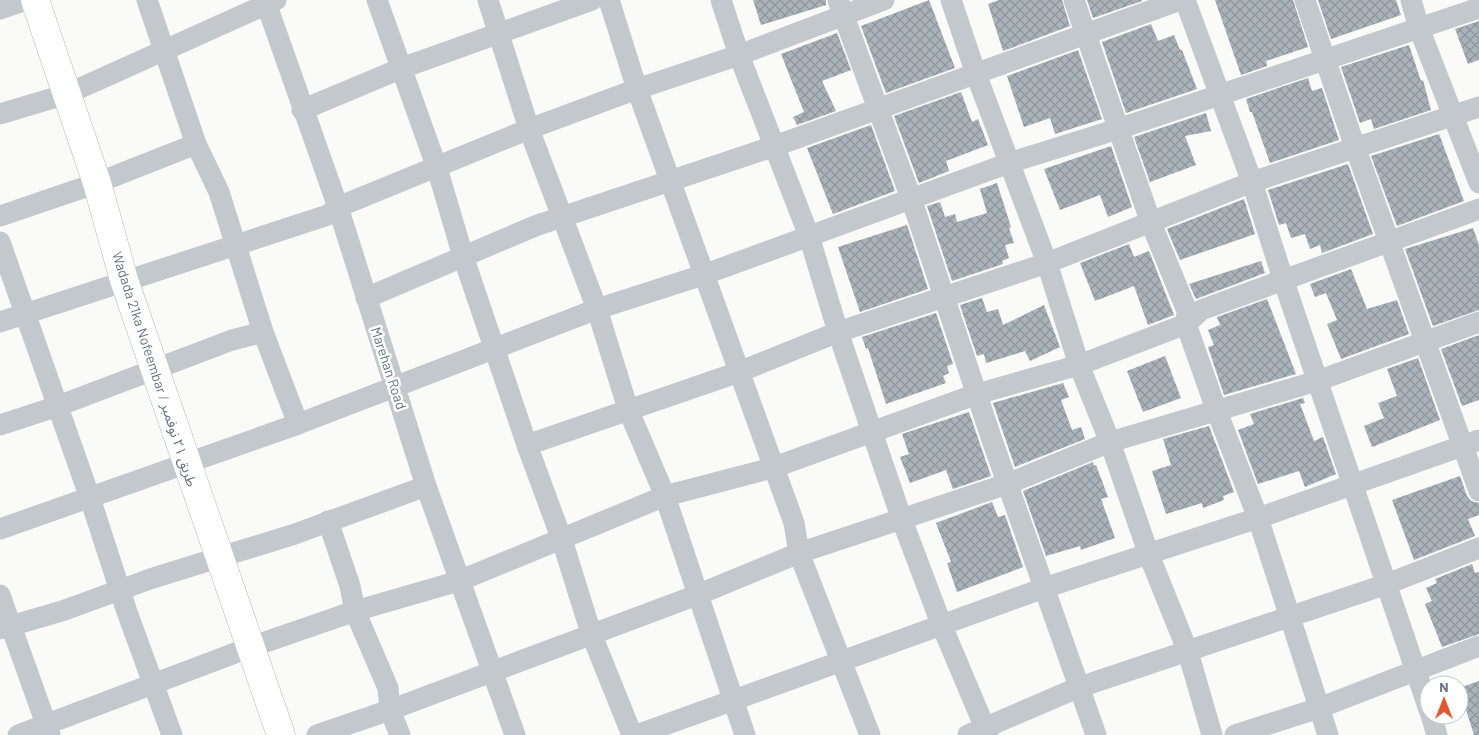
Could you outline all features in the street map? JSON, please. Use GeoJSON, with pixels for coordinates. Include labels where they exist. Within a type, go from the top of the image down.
{"type":"FeatureCollection","features":[{"type":"Feature","properties":{"kind":"street"},"geometry":{"type":"LineString","coordinates":[[0,9],[26,0]]}},
{"type":"Feature","properties":{"kind":"street","name":"Wadada 21ka Nofeembar / طريق ٢١ نوفمبر"},"geometry":{"type":"LineString","coordinates":[[35,0],[97,183],[124,280],[185,463],[281,735]]}},
{"type":"Feature","properties":{"kind":"street"},"geometry":{"type":"LineString","coordinates":[[147,0],[196,144],[219,192],[263,332],[298,424]]}},
{"type":"Feature","properties":{"kind":"street"},"geometry":{"type":"LineString","coordinates":[[377,0],[437,168],[463,256],[496,349],[526,445],[562,540],[591,633],[632,735]]}},
{"type":"Feature","properties":{"kind":"street"},"geometry":{"type":"LineString","coordinates":[[488,0],[529,129],[597,310],[628,409],[665,496],[696,595],[745,735]]}},
{"type":"Feature","properties":{"kind":"street"},"geometry":{"type":"LineString","coordinates":[[302,110],[402,68],[592,0]]}},
{"type":"Feature","properties":{"kind":"street"},"geometry":{"type":"LineString","coordinates":[[609,0],[637,88],[703,275],[772,468],[794,523],[799,553],[843,661],[870,735]]}},
{"type":"Feature","properties":{"kind":"street"},"geometry":{"type":"LineString","coordinates":[[721,0],[739,55],[809,236],[838,332],[902,520],[981,732],[1077,688],[1387,584],[1479,548]]}},
{"type":"Feature","properties":{"kind":"street"},"geometry":{"type":"LineString","coordinates":[[0,322],[328,215],[338,207],[529,129],[637,88],[739,55],[840,8],[884,0]]}},
{"type":"Feature","properties":{"kind":"street"},"geometry":{"type":"LineString","coordinates":[[951,0],[976,74],[1047,263],[1080,365],[1110,442],[1149,555],[1188,652],[1212,735]]}},
{"type":"Feature","properties":{"kind":"street"},"geometry":{"type":"LineString","coordinates":[[1074,0],[1151,223],[1187,311],[1186,324],[1292,616],[1328,735]]}},
{"type":"Feature","properties":{"kind":"street"},"geometry":{"type":"LineString","coordinates":[[366,298],[527,229],[775,146],[1180,0]]}},
{"type":"Feature","properties":{"kind":"street"},"geometry":{"type":"LineString","coordinates":[[1185,0],[1252,182],[1283,280],[1419,679]]}},
{"type":"Feature","properties":{"kind":"street"},"geometry":{"type":"LineString","coordinates":[[1306,0],[1354,147],[1390,242],[1424,343],[1471,443],[1479,491]]}},
{"type":"Feature","properties":{"kind":"street"},"geometry":{"type":"LineString","coordinates":[[1411,0],[1419,28],[1479,183]]}},
{"type":"Feature","properties":{"kind":"street"},"geometry":{"type":"LineString","coordinates":[[0,114],[67,94],[269,1]]}},
{"type":"Feature","properties":{"kind":"street","name":"Marehan Road"},"geometry":{"type":"LineString","coordinates":[[269,1],[302,110],[338,207],[426,486],[515,735]]}},
{"type":"Feature","properties":{"kind":"street"},"geometry":{"type":"LineString","coordinates":[[840,8],[911,198],[1077,688],[1096,735]]}},
{"type":"Feature","properties":{"kind":"street"},"geometry":{"type":"LineString","coordinates":[[0,529],[298,424],[597,310],[703,275],[1009,163],[1118,129],[1479,8]]}},
{"type":"Feature","properties":{"kind":"street"},"geometry":{"type":"LineString","coordinates":[[526,445],[739,372],[838,332],[1047,263],[1252,182],[1479,107]]}},
{"type":"Feature","properties":{"kind":"street"},"geometry":{"type":"LineString","coordinates":[[0,216],[97,183],[196,144]]}},
{"type":"Feature","properties":{"kind":"street"},"geometry":{"type":"LineString","coordinates":[[18,735],[49,730],[154,684],[250,647],[355,611],[459,581],[665,496],[772,468],[977,394],[1080,365],[1186,324],[1201,310],[1479,209]]}},
{"type":"Feature","properties":{"kind":"street"},"geometry":{"type":"LineString","coordinates":[[0,242],[23,313],[58,406],[172,735]]}},
{"type":"Feature","properties":{"kind":"street"},"geometry":{"type":"LineString","coordinates":[[317,735],[390,710],[696,595],[799,553],[1007,484],[1110,442],[1216,409],[1317,381],[1479,322]]}},
{"type":"Feature","properties":{"kind":"street"},"geometry":{"type":"LineString","coordinates":[[0,425],[58,406],[232,340],[263,332]]}},
{"type":"Feature","properties":{"kind":"street"},"geometry":{"type":"LineString","coordinates":[[637,735],[1044,588],[1258,518],[1471,443]]}},
{"type":"Feature","properties":{"kind":"street"},"geometry":{"type":"LineString","coordinates":[[6,628],[219,558],[426,486]]}},
{"type":"Feature","properties":{"kind":"street"},"geometry":{"type":"LineString","coordinates":[[328,521],[350,586],[355,611],[385,680],[390,710],[400,735]]}},
{"type":"Feature","properties":{"kind":"street"},"geometry":{"type":"LineString","coordinates":[[0,595],[6,628],[49,730]]}},
{"type":"Feature","properties":{"kind":"street"},"geometry":{"type":"LineString","coordinates":[[1234,735],[1319,708],[1479,646]]}},
{"type":"Feature","properties":{"kind":"building"},"geometry":{"type":"Polygon","coordinates":[[[753,0],[826,0],[826,5],[761,25],[753,0]]]}},
{"type":"Feature","properties":{"kind":"building"},"geometry":{"type":"Polygon","coordinates":[[[929,0],[955,68],[886,93],[861,26],[929,0]]]}},
{"type":"Feature","properties":{"kind":"building"},"geometry":{"type":"Polygon","coordinates":[[[999,0],[1062,0],[1070,26],[1003,51],[988,4],[999,0]]]}},
{"type":"Feature","properties":{"kind":"building"},"geometry":{"type":"Polygon","coordinates":[[[1087,0],[1141,0],[1142,1],[1093,18],[1087,0]]]}},
{"type":"Feature","properties":{"kind":"building"},"geometry":{"type":"Polygon","coordinates":[[[1215,0],[1293,0],[1308,47],[1266,61],[1267,66],[1241,75],[1215,0]]]}},
{"type":"Feature","properties":{"kind":"building"},"geometry":{"type":"Polygon","coordinates":[[[1318,0],[1396,0],[1401,15],[1331,39],[1318,0]]]}},
{"type":"Feature","properties":{"kind":"building"},"geometry":{"type":"Polygon","coordinates":[[[1479,21],[1479,60],[1468,64],[1455,29],[1479,21]]]}},
{"type":"Feature","properties":{"kind":"building"},"geometry":{"type":"Polygon","coordinates":[[[1151,24],[1158,41],[1174,35],[1197,89],[1126,113],[1102,42],[1151,24]]]}},
{"type":"Feature","properties":{"kind":"building"},"geometry":{"type":"Polygon","coordinates":[[[837,33],[851,70],[822,81],[836,111],[797,125],[793,117],[804,112],[781,54],[837,33]]]}},
{"type":"Feature","properties":{"kind":"building"},"geometry":{"type":"Polygon","coordinates":[[[1409,45],[1421,81],[1423,80],[1431,110],[1374,129],[1371,119],[1360,123],[1341,67],[1409,45]]]}},
{"type":"Feature","properties":{"kind":"building"},"geometry":{"type":"Polygon","coordinates":[[[1078,50],[1102,119],[1055,134],[1050,118],[1024,127],[1007,76],[1078,50]]]}},
{"type":"Feature","properties":{"kind":"building"},"geometry":{"type":"Polygon","coordinates":[[[1308,78],[1312,91],[1322,88],[1339,140],[1270,163],[1246,99],[1308,78]]]}},
{"type":"Feature","properties":{"kind":"building"},"geometry":{"type":"Polygon","coordinates":[[[961,92],[972,122],[978,119],[988,145],[946,161],[949,171],[919,183],[894,116],[961,92]]]}},
{"type":"Feature","properties":{"kind":"building"},"geometry":{"type":"Polygon","coordinates":[[[1206,113],[1211,131],[1185,136],[1196,165],[1150,182],[1134,137],[1206,113]]]}},
{"type":"Feature","properties":{"kind":"building"},"geometry":{"type":"Polygon","coordinates":[[[871,125],[895,191],[833,214],[807,148],[871,125]]]}},
{"type":"Feature","properties":{"kind":"building"},"geometry":{"type":"Polygon","coordinates":[[[1439,134],[1464,201],[1397,226],[1371,156],[1439,134]]]}},
{"type":"Feature","properties":{"kind":"building"},"geometry":{"type":"Polygon","coordinates":[[[1111,146],[1132,207],[1108,217],[1100,195],[1060,210],[1044,169],[1111,146]]]}},
{"type":"Feature","properties":{"kind":"building"},"geometry":{"type":"Polygon","coordinates":[[[1348,164],[1373,234],[1322,253],[1320,245],[1310,249],[1305,234],[1291,238],[1286,223],[1279,225],[1268,190],[1348,164]]]}},
{"type":"Feature","properties":{"kind":"building"},"geometry":{"type":"Polygon","coordinates":[[[997,183],[1014,243],[1005,245],[1009,258],[1002,261],[1003,264],[952,281],[927,206],[940,202],[945,217],[955,214],[957,222],[987,213],[980,189],[997,183]]]}},
{"type":"Feature","properties":{"kind":"building"},"geometry":{"type":"Polygon","coordinates":[[[1244,199],[1255,234],[1180,260],[1167,229],[1244,199]]]}},
{"type":"Feature","properties":{"kind":"building"},"geometry":{"type":"Polygon","coordinates":[[[907,225],[928,289],[860,312],[838,247],[907,225]]]}},
{"type":"Feature","properties":{"kind":"building"},"geometry":{"type":"Polygon","coordinates":[[[1473,228],[1479,245],[1479,310],[1433,326],[1405,249],[1473,228]]]}},
{"type":"Feature","properties":{"kind":"building"},"geometry":{"type":"Polygon","coordinates":[[[1129,244],[1134,257],[1149,251],[1174,315],[1148,325],[1134,286],[1095,301],[1080,263],[1129,244]]]}},
{"type":"Feature","properties":{"kind":"building"},"geometry":{"type":"Polygon","coordinates":[[[1261,261],[1265,273],[1196,299],[1189,284],[1261,261]]]}},
{"type":"Feature","properties":{"kind":"building"},"geometry":{"type":"Polygon","coordinates":[[[1351,269],[1367,309],[1397,300],[1409,334],[1341,359],[1327,324],[1337,320],[1326,293],[1315,297],[1310,284],[1351,269]]]}},
{"type":"Feature","properties":{"kind":"building"},"geometry":{"type":"Polygon","coordinates":[[[982,298],[987,312],[998,309],[1003,325],[1044,305],[1060,347],[1030,361],[1025,351],[986,363],[984,354],[977,356],[960,305],[982,298]]]}},
{"type":"Feature","properties":{"kind":"building"},"geometry":{"type":"Polygon","coordinates":[[[1267,299],[1296,374],[1224,395],[1208,347],[1214,345],[1208,330],[1220,325],[1217,317],[1267,299]]]}},
{"type":"Feature","properties":{"kind":"building"},"geometry":{"type":"Polygon","coordinates":[[[936,313],[953,364],[947,366],[949,373],[943,376],[946,383],[886,404],[868,348],[866,349],[862,337],[936,313]]]}},
{"type":"Feature","properties":{"kind":"building"},"geometry":{"type":"Polygon","coordinates":[[[1479,335],[1479,400],[1462,406],[1441,349],[1479,335]]]}},
{"type":"Feature","properties":{"kind":"building"},"geometry":{"type":"Polygon","coordinates":[[[1165,356],[1181,398],[1143,412],[1127,371],[1165,356]]]}},
{"type":"Feature","properties":{"kind":"building"},"geometry":{"type":"Polygon","coordinates":[[[1418,358],[1440,420],[1372,447],[1364,426],[1384,418],[1378,403],[1397,396],[1387,369],[1418,358]]]}},
{"type":"Feature","properties":{"kind":"building"},"geometry":{"type":"Polygon","coordinates":[[[1063,383],[1069,397],[1061,400],[1072,430],[1081,427],[1085,439],[1015,467],[993,403],[1063,383]]]}},
{"type":"Feature","properties":{"kind":"building"},"geometry":{"type":"Polygon","coordinates":[[[1303,398],[1305,403],[1300,404],[1314,441],[1323,437],[1336,474],[1305,487],[1299,471],[1258,484],[1238,430],[1254,424],[1250,414],[1303,398]]]}},
{"type":"Feature","properties":{"kind":"building"},"geometry":{"type":"Polygon","coordinates":[[[969,412],[991,476],[953,489],[946,470],[910,483],[900,457],[909,454],[902,434],[969,412]]]}},
{"type":"Feature","properties":{"kind":"building"},"geometry":{"type":"Polygon","coordinates":[[[1209,426],[1234,492],[1223,496],[1224,500],[1203,508],[1202,503],[1166,514],[1152,471],[1171,465],[1163,439],[1209,426]]]}},
{"type":"Feature","properties":{"kind":"building"},"geometry":{"type":"Polygon","coordinates":[[[1093,462],[1094,466],[1096,465],[1108,497],[1101,499],[1115,538],[1081,550],[1080,546],[1046,556],[1023,491],[1093,462]]]}},
{"type":"Feature","properties":{"kind":"building"},"geometry":{"type":"Polygon","coordinates":[[[1460,476],[1467,496],[1471,501],[1479,503],[1479,515],[1468,519],[1475,536],[1414,560],[1392,500],[1460,476]]]}},
{"type":"Feature","properties":{"kind":"building"},"geometry":{"type":"Polygon","coordinates":[[[992,502],[998,517],[1005,515],[1023,567],[957,592],[947,563],[951,562],[936,523],[992,502]]]}},
{"type":"Feature","properties":{"kind":"building"},"geometry":{"type":"Polygon","coordinates":[[[1472,564],[1475,573],[1479,572],[1479,634],[1442,647],[1425,604],[1432,601],[1426,588],[1437,583],[1435,579],[1472,564]]]}},
{"type":"Feature","properties":{"kind":"building"},"geometry":{"type":"Polygon","coordinates":[[[1479,681],[1479,735],[1474,735],[1469,719],[1469,684],[1479,681]]]}}]}
